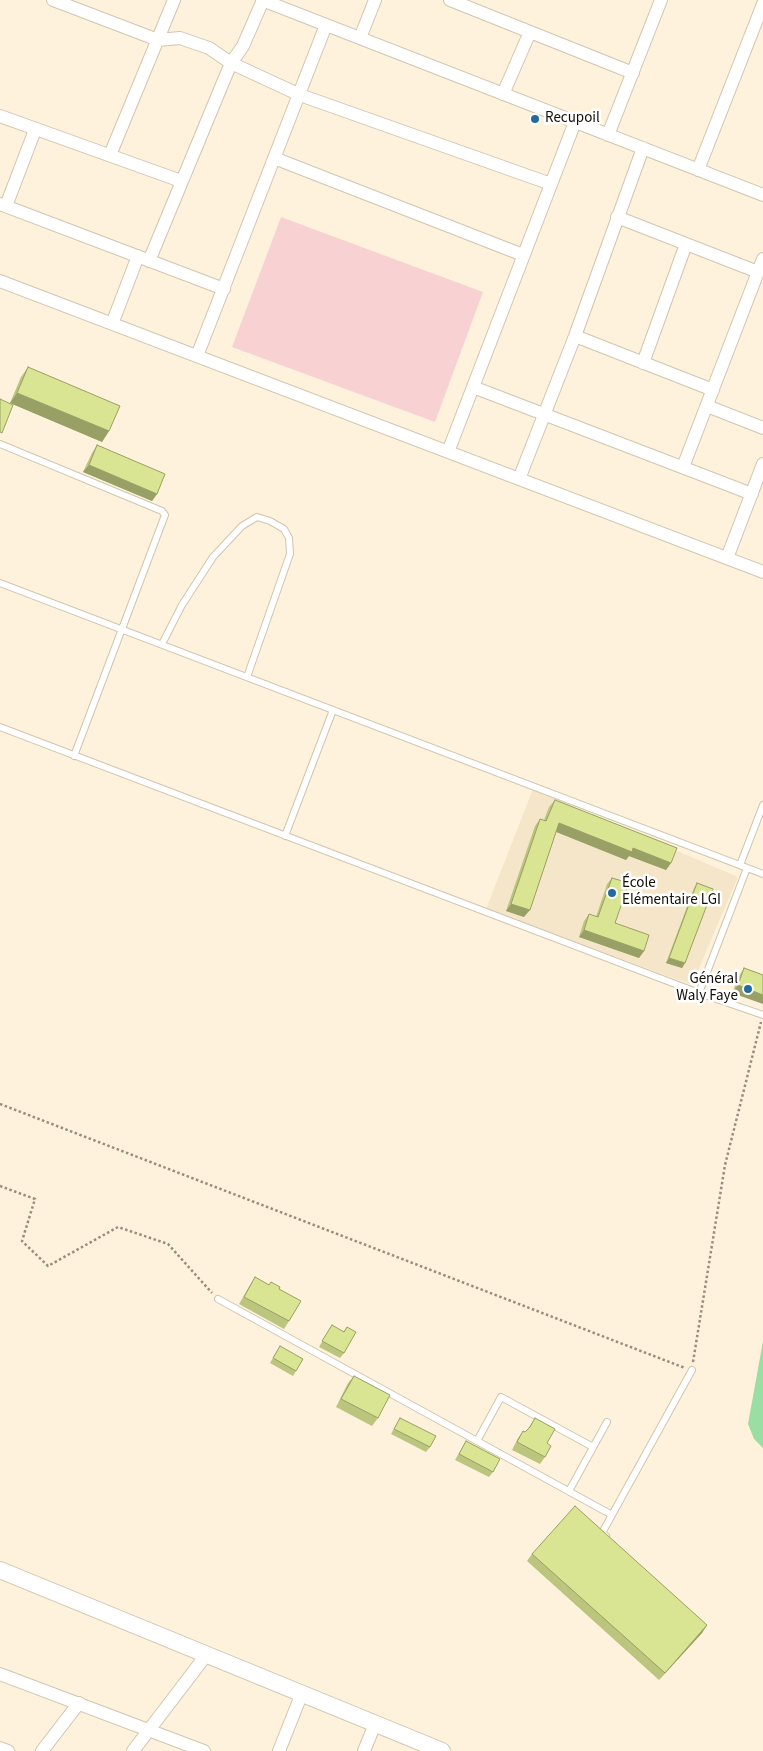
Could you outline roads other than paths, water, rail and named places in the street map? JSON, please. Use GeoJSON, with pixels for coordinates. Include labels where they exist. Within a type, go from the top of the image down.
{"type":"FeatureCollection","features":[{"type":"Feature","properties":{"kind":"street"},"geometry":{"type":"LineString","coordinates":[[53,0],[158,40],[180,38],[209,48],[231,63],[300,94],[551,184]]}},
{"type":"Feature","properties":{"kind":"street"},"geometry":{"type":"LineString","coordinates":[[110,155],[174,0]]}},
{"type":"Feature","properties":{"kind":"street"},"geometry":{"type":"LineString","coordinates":[[112,324],[181,181],[231,63],[243,46],[262,0],[763,195]]}},
{"type":"Feature","properties":{"kind":"street"},"geometry":{"type":"LineString","coordinates":[[360,38],[375,0]]}},
{"type":"Feature","properties":{"kind":"street"},"geometry":{"type":"LineString","coordinates":[[450,0],[482,6],[530,32],[634,73]]}},
{"type":"Feature","properties":{"kind":"street"},"geometry":{"type":"LineString","coordinates":[[608,135],[634,73],[660,0]]}},
{"type":"Feature","properties":{"kind":"street"},"geometry":{"type":"LineString","coordinates":[[698,170],[763,4]]}},
{"type":"Feature","properties":{"kind":"street"},"geometry":{"type":"LineString","coordinates":[[197,356],[326,25]]}},
{"type":"Feature","properties":{"kind":"street"},"geometry":{"type":"LineString","coordinates":[[503,94],[530,32]]}},
{"type":"Feature","properties":{"kind":"street"},"geometry":{"type":"LineString","coordinates":[[0,116],[181,181]]}},
{"type":"Feature","properties":{"kind":"street"},"geometry":{"type":"LineString","coordinates":[[448,452],[575,122]]}},
{"type":"Feature","properties":{"kind":"street"},"geometry":{"type":"LineString","coordinates":[[35,130],[3,205],[224,289]]}},
{"type":"Feature","properties":{"kind":"street"},"geometry":{"type":"LineString","coordinates":[[519,479],[575,336],[643,148]]}},
{"type":"Feature","properties":{"kind":"street"},"geometry":{"type":"LineString","coordinates":[[274,158],[523,255]]}},
{"type":"Feature","properties":{"kind":"street"},"geometry":{"type":"LineString","coordinates":[[617,217],[758,272]]}},
{"type":"Feature","properties":{"kind":"street"},"geometry":{"type":"LineString","coordinates":[[643,362],[686,244]]}},
{"type":"Feature","properties":{"kind":"street"},"geometry":{"type":"LineString","coordinates":[[683,468],[763,259]]}},
{"type":"Feature","properties":{"kind":"street"},"geometry":{"type":"LineString","coordinates":[[0,281],[763,572]]}},
{"type":"Feature","properties":{"kind":"street"},"geometry":{"type":"LineString","coordinates":[[575,336],[713,390]]}},
{"type":"Feature","properties":{"kind":"street"},"geometry":{"type":"LineString","coordinates":[[474,387],[683,468],[757,488]]}},
{"type":"Feature","properties":{"kind":"street"},"geometry":{"type":"LineString","coordinates":[[707,406],[763,428]]}},
{"type":"Feature","properties":{"kind":"street"},"geometry":{"type":"LineString","coordinates":[[727,558],[757,488],[763,464]]}},
{"type":"Feature","properties":{"kind":"street"},"geometry":{"type":"LineString","coordinates":[[0,1570],[442,1751]]}},
{"type":"Feature","properties":{"kind":"street"},"geometry":{"type":"LineString","coordinates":[[133,1751],[207,1654]]}},
{"type":"Feature","properties":{"kind":"street"},"geometry":{"type":"LineString","coordinates":[[0,1674],[150,1729],[204,1751]]}},
{"type":"Feature","properties":{"kind":"street"},"geometry":{"type":"LineString","coordinates":[[279,1751],[302,1693]]}},
{"type":"Feature","properties":{"kind":"street"},"geometry":{"type":"LineString","coordinates":[[42,1751],[80,1703]]}},
{"type":"Feature","properties":{"kind":"street"},"geometry":{"type":"LineString","coordinates":[[364,1751],[375,1724]]}},
{"type":"Feature","properties":{"kind":"street"},"geometry":{"type":"LineString","coordinates":[[0,1748],[8,1751]]}},
{"type":"Feature","properties":{"kind":"lane"},"geometry":{"type":"LineString","coordinates":[[0,444],[164,512],[166,515],[74,756]]}},
{"type":"Feature","properties":{"kind":"lane"},"geometry":{"type":"LineString","coordinates":[[162,644],[182,606],[213,557],[242,526],[257,517],[270,521],[284,529],[289,538],[290,554],[247,677]]}},
{"type":"Feature","properties":{"kind":"lane"},"geometry":{"type":"LineString","coordinates":[[0,583],[763,874]]}},
{"type":"Feature","properties":{"kind":"lane"},"geometry":{"type":"LineString","coordinates":[[286,836],[334,710]]}},
{"type":"Feature","properties":{"kind":"lane"},"geometry":{"type":"LineString","coordinates":[[0,727],[699,993],[763,1015]]}},
{"type":"Feature","properties":{"kind":"lane"},"geometry":{"type":"LineString","coordinates":[[699,993],[763,805]]}},
{"type":"Feature","properties":{"kind":"lane"},"geometry":{"type":"LineString","coordinates":[[218,1299],[612,1515]]}},
{"type":"Feature","properties":{"kind":"lane"},"geometry":{"type":"LineString","coordinates":[[610,1540],[602,1533],[692,1370]]}},
{"type":"Feature","properties":{"kind":"lane"},"geometry":{"type":"LineString","coordinates":[[477,1441],[501,1397],[593,1447]]}},
{"type":"Feature","properties":{"kind":"lane"},"geometry":{"type":"LineString","coordinates":[[569,1491],[607,1422]]}},
{"type":"Feature","properties":{"kind":"place","name":"Recupoil"},"geometry":{"type":"Point","coordinates":[535,119]}},
{"type":"Feature","properties":{"kind":"place","name":"École Elémentaire LGI"},"geometry":{"type":"Point","coordinates":[612,893]}},
{"type":"Feature","properties":{"kind":"place","name":"Général Waly Faye"},"geometry":{"type":"Point","coordinates":[748,989]}}]}
